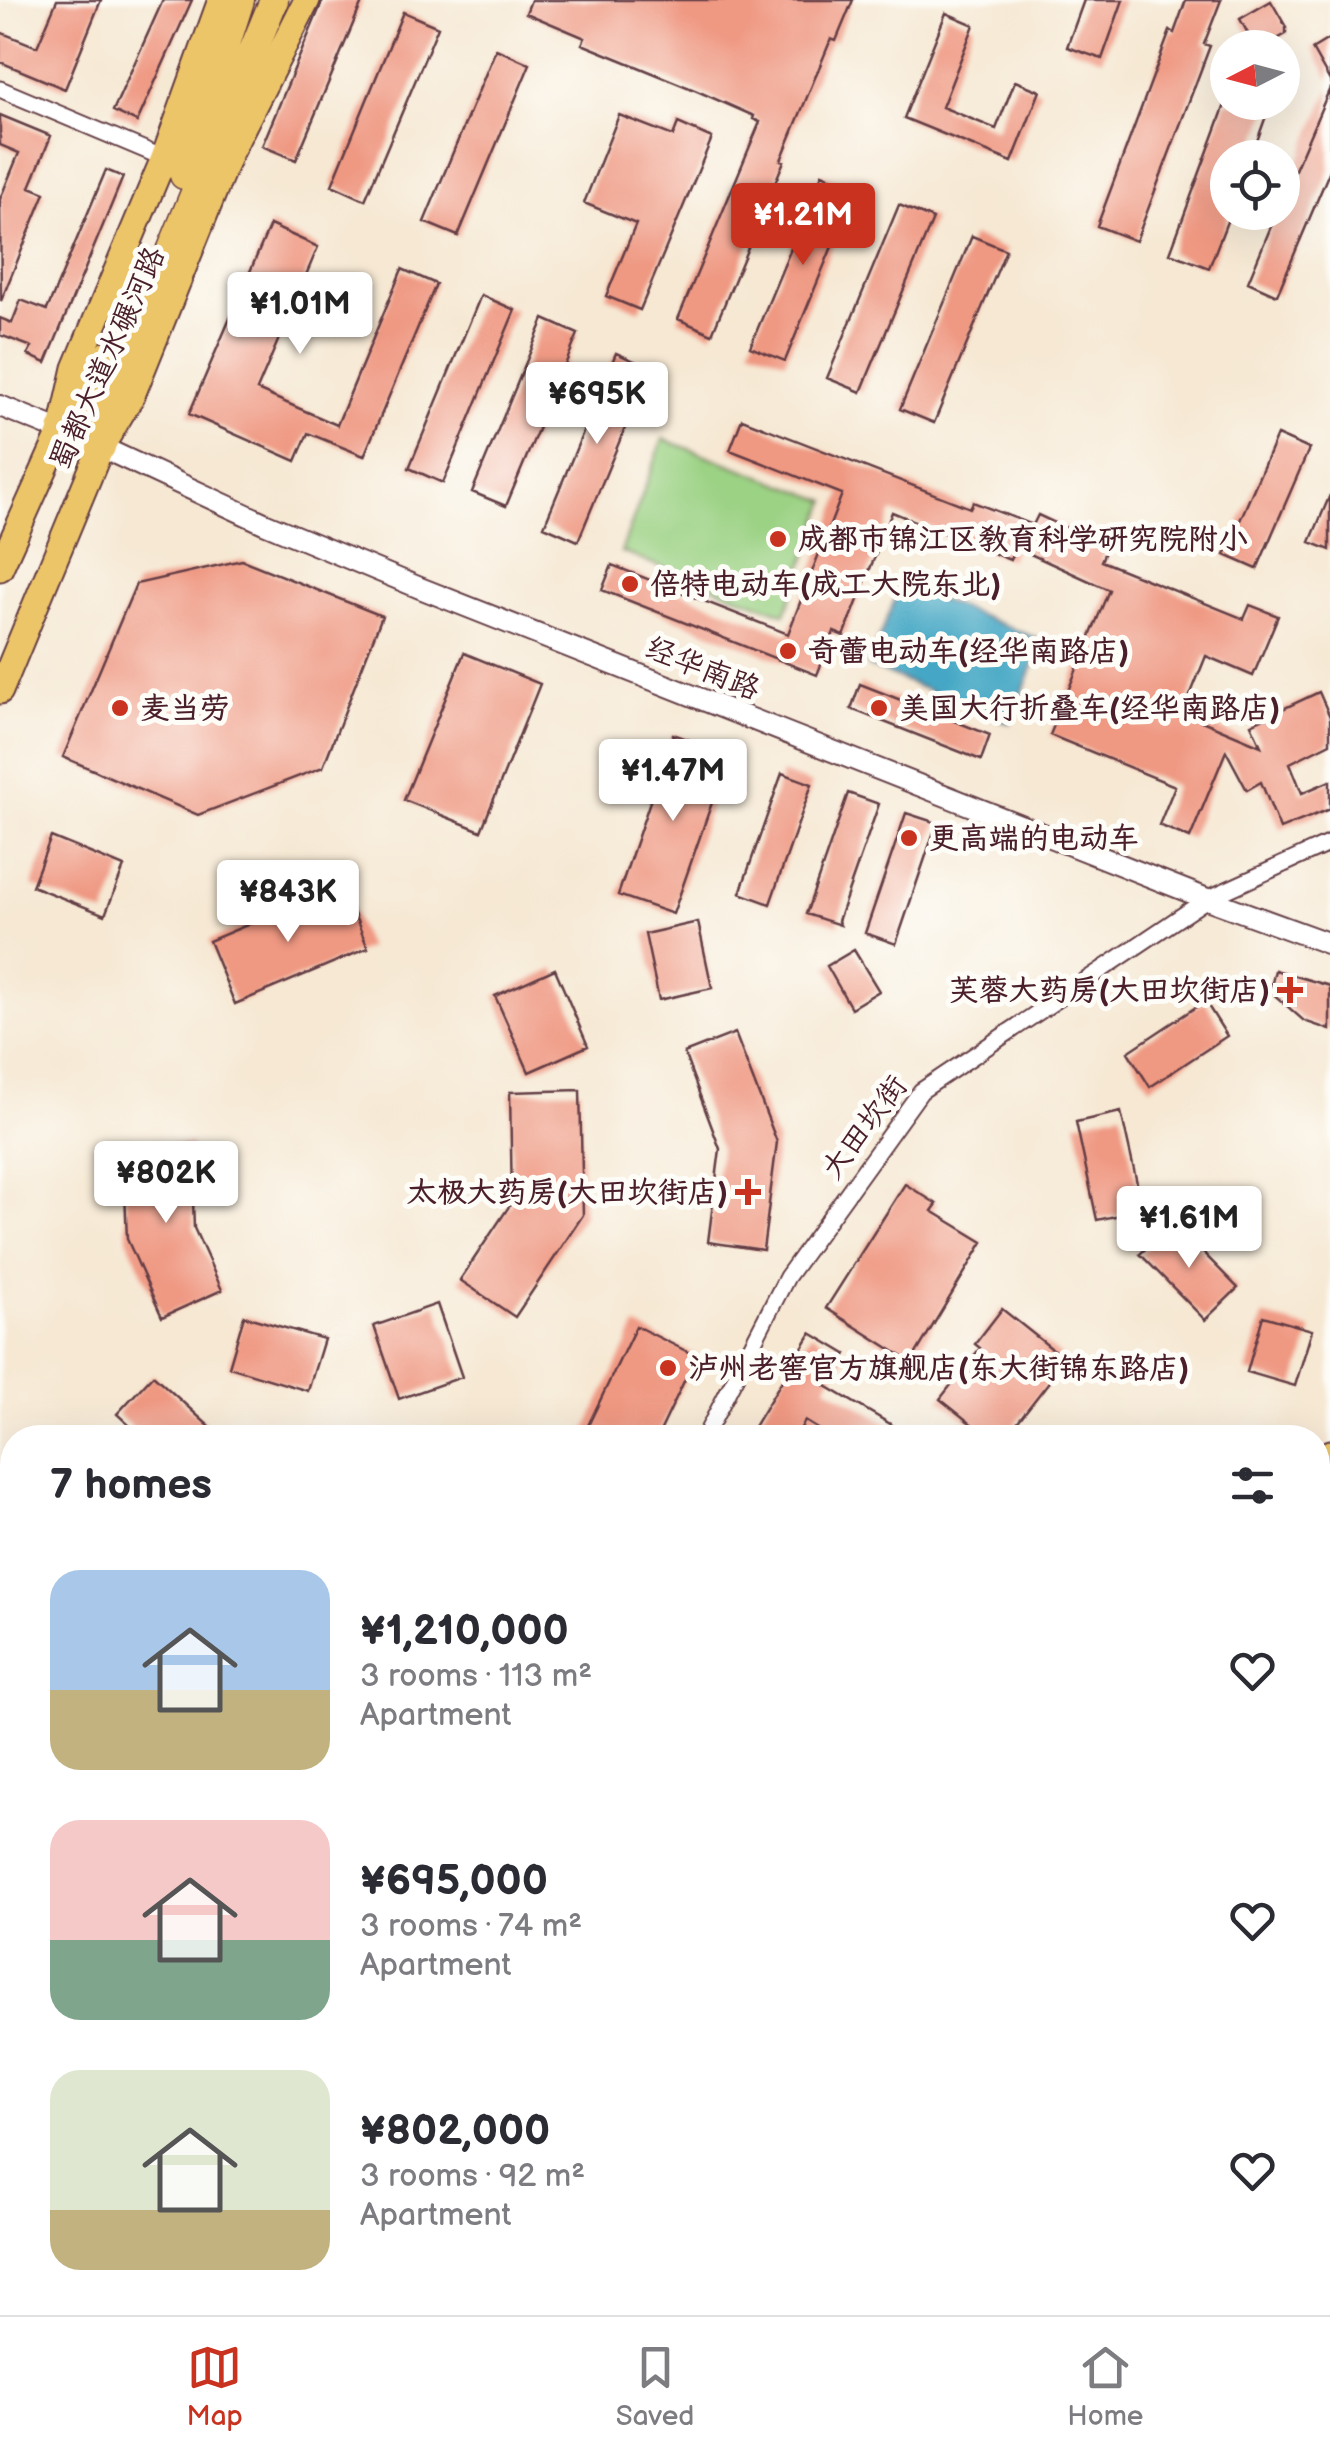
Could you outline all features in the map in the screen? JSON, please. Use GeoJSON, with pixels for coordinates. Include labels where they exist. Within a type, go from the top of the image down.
{"type":"FeatureCollection","features":[{"type":"Feature","properties":{"kind":"highway"},"geometry":{"type":"LineString","coordinates":[[62,430],[99,381],[174,166],[240,0]]}},
{"type":"Feature","properties":{"kind":"highway"},"geometry":{"type":"LineString","coordinates":[[174,166],[253,0]]}},
{"type":"Feature","properties":{"kind":"highway"},"geometry":{"type":"LineString","coordinates":[[101,447],[116,388],[274,0]]}},
{"type":"Feature","properties":{"kind":"highway"},"geometry":{"type":"LineString","coordinates":[[215,143],[290,0]]}},
{"type":"Feature","properties":{"kind":"main road"},"geometry":{"type":"LineString","coordinates":[[174,166],[221,0]]}},
{"type":"Feature","properties":{"kind":"main road","name":"蜀都大道水碾河路"},"geometry":{"type":"LineString","coordinates":[[0,692],[101,447],[132,395],[229,154],[307,0]]}},
{"type":"Feature","properties":{"kind":"main road","name":"蜀都大道水碾河路"},"geometry":{"type":"LineString","coordinates":[[0,568],[62,430]]}},
{"type":"Feature","properties":{"kind":"street"},"geometry":{"type":"LineString","coordinates":[[0,89],[174,166]]}},
{"type":"Feature","properties":{"kind":"street","name":"经华南路"},"geometry":{"type":"LineString","coordinates":[[0,406],[403,580],[1330,944]]}},
{"type":"Feature","properties":{"kind":"street","name":"大田坎街"},"geometry":{"type":"LineString","coordinates":[[711,1425],[787,1277],[921,1090],[1207,898],[1330,843]]}},
{"type":"Feature","properties":{"kind":"green space"},"geometry":{"type":"Polygon","coordinates":[[[663,439],[827,501],[785,614],[621,552],[663,439]]]}},
{"type":"Feature","properties":{"kind":"water"},"geometry":{"type":"Polygon","coordinates":[[[901,584],[1043,641],[1010,723],[868,666],[901,584]]]}},
{"type":"Feature","properties":{"kind":"building"},"geometry":{"type":"Polygon","coordinates":[[[57,0],[101,0],[65,89],[0,62],[0,32],[37,47],[57,0]]]}},
{"type":"Feature","properties":{"kind":"building"},"geometry":{"type":"Polygon","coordinates":[[[163,0],[192,0],[137,122],[113,111],[163,0]]]}},
{"type":"Feature","properties":{"kind":"building"},"geometry":{"type":"Polygon","coordinates":[[[323,0],[363,0],[296,160],[262,146],[323,0]]]}},
{"type":"Feature","properties":{"kind":"building"},"geometry":{"type":"Polygon","coordinates":[[[531,0],[853,0],[836,41],[831,39],[712,334],[678,319],[760,122],[697,91],[582,44],[585,38],[526,13],[531,0]]]}},
{"type":"Feature","properties":{"kind":"building"},"geometry":{"type":"Polygon","coordinates":[[[1084,0],[1123,0],[1102,59],[1067,47],[1084,0]]]}},
{"type":"Feature","properties":{"kind":"building"},"geometry":{"type":"Polygon","coordinates":[[[1186,0],[1221,0],[1204,44],[1210,46],[1136,241],[1097,226],[1170,31],[1174,33],[1186,0]]]}},
{"type":"Feature","properties":{"kind":"building"},"geometry":{"type":"Polygon","coordinates":[[[1271,1],[1286,30],[1246,30],[1240,19],[1271,1]]]}},
{"type":"Feature","properties":{"kind":"building"},"geometry":{"type":"Polygon","coordinates":[[[403,12],[438,27],[365,200],[332,185],[403,12]]]}},
{"type":"Feature","properties":{"kind":"building"},"geometry":{"type":"Polygon","coordinates":[[[946,13],[974,25],[942,107],[996,129],[1015,81],[1040,91],[1012,162],[904,118],[946,13]]]}},
{"type":"Feature","properties":{"kind":"building"},"geometry":{"type":"Polygon","coordinates":[[[1330,38],[1330,81],[1312,49],[1330,38]]]}},
{"type":"Feature","properties":{"kind":"building"},"geometry":{"type":"Polygon","coordinates":[[[496,49],[530,64],[458,236],[424,222],[496,49]]]}},
{"type":"Feature","properties":{"kind":"building"},"geometry":{"type":"Polygon","coordinates":[[[1330,88],[1330,170],[1277,295],[1248,282],[1270,230],[1300,230],[1300,158],[1330,88]]]}},
{"type":"Feature","properties":{"kind":"building"},"geometry":{"type":"Polygon","coordinates":[[[0,115],[51,136],[30,187],[45,193],[1,301],[0,199],[19,153],[0,145],[0,115]]]}},
{"type":"Feature","properties":{"kind":"building"},"geometry":{"type":"Polygon","coordinates":[[[619,115],[673,136],[678,123],[712,138],[640,310],[606,296],[636,224],[584,203],[619,115]]]}},
{"type":"Feature","properties":{"kind":"building"},"geometry":{"type":"Polygon","coordinates":[[[1219,120],[1265,120],[1257,140],[1212,140],[1219,120]]]}},
{"type":"Feature","properties":{"kind":"building"},"geometry":{"type":"Polygon","coordinates":[[[1210,145],[1210,230],[1224,230],[1209,268],[1170,253],[1210,145]]]}},
{"type":"Feature","properties":{"kind":"building"},"geometry":{"type":"Polygon","coordinates":[[[106,170],[123,177],[46,363],[28,355],[32,347],[0,335],[0,318],[12,323],[21,300],[47,310],[106,170]]]}},
{"type":"Feature","properties":{"kind":"building"},"geometry":{"type":"Polygon","coordinates":[[[822,174],[856,188],[785,361],[750,347],[822,174]]]}},
{"type":"Feature","properties":{"kind":"building"},"geometry":{"type":"Polygon","coordinates":[[[899,205],[933,219],[861,392],[827,378],[899,205]]]}},
{"type":"Feature","properties":{"kind":"building"},"geometry":{"type":"Polygon","coordinates":[[[270,225],[318,247],[257,390],[337,425],[402,269],[436,284],[364,456],[308,433],[296,461],[189,414],[270,225]]]}},
{"type":"Feature","properties":{"kind":"building"},"geometry":{"type":"Polygon","coordinates":[[[972,236],[1006,250],[934,423],[900,409],[972,236]]]}},
{"type":"Feature","properties":{"kind":"building"},"geometry":{"type":"Polygon","coordinates":[[[481,295],[515,310],[443,483],[409,468],[481,295]]]}},
{"type":"Feature","properties":{"kind":"building"},"geometry":{"type":"Polygon","coordinates":[[[544,319],[578,334],[506,506],[472,492],[544,319]]]}},
{"type":"Feature","properties":{"kind":"building"},"geometry":{"type":"Polygon","coordinates":[[[616,353],[650,368],[578,541],[544,526],[616,353]]]}},
{"type":"Feature","properties":{"kind":"building"},"geometry":{"type":"Polygon","coordinates":[[[742,419],[970,508],[973,502],[1033,525],[1038,515],[1107,547],[1101,561],[1244,619],[1250,605],[1278,616],[1253,676],[1206,656],[1183,713],[1261,746],[1251,724],[1319,692],[1330,717],[1330,743],[1290,763],[1302,793],[1330,781],[1330,809],[1280,829],[1261,782],[1247,790],[1226,751],[1190,838],[1159,825],[1175,786],[1050,735],[1109,590],[1015,547],[1010,560],[892,512],[844,636],[834,632],[817,675],[602,590],[612,565],[788,634],[842,494],[730,450],[742,419]]]}},
{"type":"Feature","properties":{"kind":"building"},"geometry":{"type":"Polygon","coordinates":[[[1277,435],[1309,449],[1257,569],[1225,555],[1277,435]]]}},
{"type":"Feature","properties":{"kind":"building"},"geometry":{"type":"Polygon","coordinates":[[[1330,495],[1330,550],[1310,542],[1330,495]]]}},
{"type":"Feature","properties":{"kind":"building"},"geometry":{"type":"Polygon","coordinates":[[[242,560],[382,616],[323,767],[198,815],[63,757],[136,584],[242,560]]]}},
{"type":"Feature","properties":{"kind":"building"},"geometry":{"type":"Polygon","coordinates":[[[464,653],[540,684],[481,831],[404,800],[464,653]]]}},
{"type":"Feature","properties":{"kind":"building"},"geometry":{"type":"Polygon","coordinates":[[[860,684],[990,735],[981,760],[851,709],[860,684]]]}},
{"type":"Feature","properties":{"kind":"building"},"geometry":{"type":"Polygon","coordinates":[[[673,734],[729,754],[673,914],[618,895],[673,734]]]}},
{"type":"Feature","properties":{"kind":"building"},"geometry":{"type":"Polygon","coordinates":[[[782,773],[812,784],[770,904],[740,893],[782,773]]]}},
{"type":"Feature","properties":{"kind":"building"},"geometry":{"type":"Polygon","coordinates":[[[848,793],[879,804],[838,921],[840,925],[806,914],[848,793]]]}},
{"type":"Feature","properties":{"kind":"building"},"geometry":{"type":"Polygon","coordinates":[[[906,813],[937,823],[896,944],[865,933],[906,813]]]}},
{"type":"Feature","properties":{"kind":"building"},"geometry":{"type":"Polygon","coordinates":[[[51,837],[124,867],[105,915],[32,886],[51,837]]]}},
{"type":"Feature","properties":{"kind":"building"},"geometry":{"type":"Polygon","coordinates":[[[342,885],[368,948],[235,1004],[209,941],[342,885]]]}},
{"type":"Feature","properties":{"kind":"building"},"geometry":{"type":"Polygon","coordinates":[[[698,922],[712,988],[659,1000],[645,934],[698,922]]]}},
{"type":"Feature","properties":{"kind":"building"},"geometry":{"type":"Polygon","coordinates":[[[854,950],[879,991],[851,1008],[827,966],[854,950]]]}},
{"type":"Feature","properties":{"kind":"building"},"geometry":{"type":"Polygon","coordinates":[[[555,969],[588,1046],[529,1072],[495,996],[555,969]]]}},
{"type":"Feature","properties":{"kind":"building"},"geometry":{"type":"Polygon","coordinates":[[[1275,970],[1330,986],[1330,1030],[1304,1021],[1270,991],[1275,970]]]}},
{"type":"Feature","properties":{"kind":"building"},"geometry":{"type":"Polygon","coordinates":[[[1205,1001],[1227,1036],[1150,1087],[1128,1052],[1205,1001]]]}},
{"type":"Feature","properties":{"kind":"building"},"geometry":{"type":"Polygon","coordinates":[[[735,1033],[777,1142],[763,1250],[708,1242],[720,1149],[684,1053],[735,1033]]]}},
{"type":"Feature","properties":{"kind":"building"},"geometry":{"type":"Polygon","coordinates":[[[580,1090],[583,1215],[515,1317],[460,1280],[512,1202],[510,1092],[580,1090]]]}},
{"type":"Feature","properties":{"kind":"building"},"geometry":{"type":"Polygon","coordinates":[[[1121,1112],[1143,1210],[1097,1220],[1076,1122],[1121,1112]]]}},
{"type":"Feature","properties":{"kind":"building"},"geometry":{"type":"Polygon","coordinates":[[[191,1144],[194,1228],[222,1290],[162,1317],[127,1239],[123,1147],[191,1144]]]}},
{"type":"Feature","properties":{"kind":"building"},"geometry":{"type":"Polygon","coordinates":[[[905,1184],[937,1204],[932,1211],[983,1242],[911,1362],[826,1308],[905,1184]]]}},
{"type":"Feature","properties":{"kind":"building"},"geometry":{"type":"Polygon","coordinates":[[[1173,1222],[1238,1288],[1205,1320],[1140,1254],[1173,1222]]]}},
{"type":"Feature","properties":{"kind":"building"},"geometry":{"type":"Polygon","coordinates":[[[437,1304],[462,1377],[399,1399],[374,1326],[437,1304]]]}},
{"type":"Feature","properties":{"kind":"building"},"geometry":{"type":"Polygon","coordinates":[[[1002,1309],[1066,1360],[1015,1425],[973,1425],[940,1399],[980,1348],[975,1344],[1002,1309]]]}},
{"type":"Feature","properties":{"kind":"building"},"geometry":{"type":"Polygon","coordinates":[[[244,1316],[324,1339],[308,1391],[229,1367],[244,1316]]]}},
{"type":"Feature","properties":{"kind":"building"},"geometry":{"type":"Polygon","coordinates":[[[1263,1316],[1312,1330],[1295,1386],[1247,1372],[1263,1316]]]}},
{"type":"Feature","properties":{"kind":"building"},"geometry":{"type":"Polygon","coordinates":[[[636,1326],[696,1356],[663,1425],[588,1425],[636,1326]]]}},
{"type":"Feature","properties":{"kind":"building"},"geometry":{"type":"Polygon","coordinates":[[[811,1333],[846,1354],[826,1386],[892,1425],[812,1425],[805,1421],[803,1425],[755,1425],[811,1333]]]}},
{"type":"Feature","properties":{"kind":"building"},"geometry":{"type":"Polygon","coordinates":[[[153,1375],[208,1425],[129,1425],[117,1414],[153,1375]]]}},
{"type":"Feature","properties":{"kind":"place","name":"成都市锦江区教育科学研究院附小"},"geometry":{"type":"Point","coordinates":[778,539]}},
{"type":"Feature","properties":{"kind":"place","name":"倍特电动车(成工大院东北)"},"geometry":{"type":"Point","coordinates":[630,584]}},
{"type":"Feature","properties":{"kind":"place","name":"奇蕾电动车(经华南路店)"},"geometry":{"type":"Point","coordinates":[788,651]}},
{"type":"Feature","properties":{"kind":"place","name":"麦当劳"},"geometry":{"type":"Point","coordinates":[120,708]}},
{"type":"Feature","properties":{"kind":"place","name":"美国大行折叠车(经华南路店)"},"geometry":{"type":"Point","coordinates":[879,708]}},
{"type":"Feature","properties":{"kind":"place","name":"更高端的电动车"},"geometry":{"type":"Point","coordinates":[909,838]}},
{"type":"Feature","properties":{"kind":"place","name":"芙蓉大药房(大田坎街店)"},"geometry":{"type":"Point","coordinates":[1290,990]}},
{"type":"Feature","properties":{"kind":"place","name":"太极大药房(大田坎街店)"},"geometry":{"type":"Point","coordinates":[748,1192]}},
{"type":"Feature","properties":{"kind":"place","name":"泸州老窖官方旗舰店(东大街锦东路店)"},"geometry":{"type":"Point","coordinates":[668,1368]}}]}
